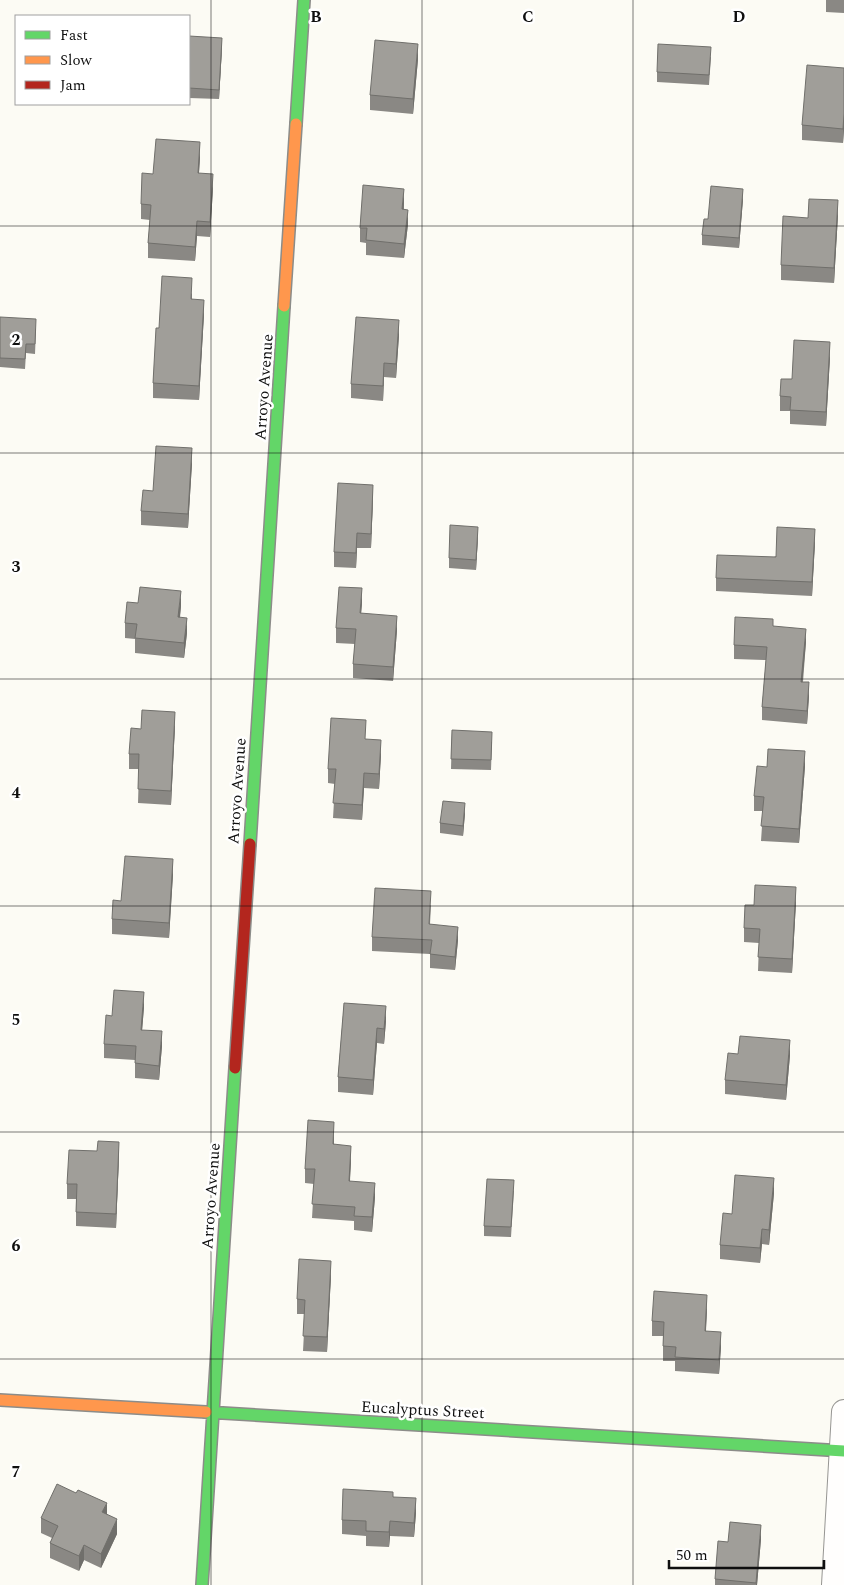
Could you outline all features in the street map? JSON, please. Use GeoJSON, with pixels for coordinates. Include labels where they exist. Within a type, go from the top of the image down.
{"type":"FeatureCollection","features":[{"type":"Feature","properties":{"kind":"street","name":"Arroyo Avenue"},"geometry":{"type":"LineString","coordinates":[[202,1585],[304,0]]}},
{"type":"Feature","properties":{"kind":"street","name":"Eucalyptus Street"},"geometry":{"type":"LineString","coordinates":[[0,1400],[843,1451]]}},
{"type":"Feature","properties":{"kind":"street"},"geometry":{"type":"LineString","coordinates":[[834,1585],[844,1412]]}},
{"type":"Feature","properties":{"kind":"building"},"geometry":{"type":"Polygon","coordinates":[[[190,36],[222,38],[219,90],[190,88],[190,36]]]}},
{"type":"Feature","properties":{"kind":"building"},"geometry":{"type":"Polygon","coordinates":[[[375,40],[418,44],[413,99],[370,95],[375,40]]]}},
{"type":"Feature","properties":{"kind":"building"},"geometry":{"type":"Polygon","coordinates":[[[658,44],[711,47],[709,75],[657,72],[658,44]]]}},
{"type":"Feature","properties":{"kind":"building"},"geometry":{"type":"Polygon","coordinates":[[[807,65],[844,68],[843,129],[802,125],[807,65]]]}},
{"type":"Feature","properties":{"kind":"building"},"geometry":{"type":"Polygon","coordinates":[[[156,139],[200,142],[198,173],[213,174],[210,222],[197,221],[195,247],[148,243],[151,205],[141,204],[142,173],[153,174],[156,139]]]}},
{"type":"Feature","properties":{"kind":"building"},"geometry":{"type":"Polygon","coordinates":[[[363,185],[404,189],[402,209],[408,210],[404,244],[366,240],[367,228],[360,228],[363,185]]]}},
{"type":"Feature","properties":{"kind":"building"},"geometry":{"type":"Polygon","coordinates":[[[711,186],[743,189],[739,238],[702,235],[704,219],[708,219],[711,186]]]}},
{"type":"Feature","properties":{"kind":"building"},"geometry":{"type":"Polygon","coordinates":[[[809,199],[838,200],[834,268],[781,265],[783,216],[808,218],[809,199]]]}},
{"type":"Feature","properties":{"kind":"building"},"geometry":{"type":"Polygon","coordinates":[[[162,276],[192,278],[191,299],[204,300],[199,386],[153,383],[156,328],[159,328],[162,276]]]}},
{"type":"Feature","properties":{"kind":"building"},"geometry":{"type":"Polygon","coordinates":[[[0,317],[36,319],[35,344],[26,344],[25,359],[0,358],[0,317]]]}},
{"type":"Feature","properties":{"kind":"building"},"geometry":{"type":"Polygon","coordinates":[[[356,317],[399,320],[396,364],[384,363],[383,386],[351,384],[356,317]]]}},
{"type":"Feature","properties":{"kind":"building"},"geometry":{"type":"Polygon","coordinates":[[[794,340],[830,342],[826,412],[790,410],[791,397],[780,396],[781,379],[792,379],[794,340]]]}},
{"type":"Feature","properties":{"kind":"building"},"geometry":{"type":"Polygon","coordinates":[[[156,446],[192,448],[188,514],[141,511],[143,490],[153,491],[156,446]]]}},
{"type":"Feature","properties":{"kind":"building"},"geometry":{"type":"Polygon","coordinates":[[[338,483],[373,485],[371,534],[357,533],[356,553],[334,552],[338,483]]]}},
{"type":"Feature","properties":{"kind":"building"},"geometry":{"type":"Polygon","coordinates":[[[450,525],[478,527],[476,560],[449,558],[450,525]]]}},
{"type":"Feature","properties":{"kind":"building"},"geometry":{"type":"Polygon","coordinates":[[[777,527],[815,529],[812,582],[716,578],[717,555],[776,557],[777,527]]]}},
{"type":"Feature","properties":{"kind":"building"},"geometry":{"type":"Polygon","coordinates":[[[140,587],[181,591],[178,617],[187,618],[184,643],[135,638],[137,624],[125,623],[127,602],[138,603],[140,587]]]}},
{"type":"Feature","properties":{"kind":"building"},"geometry":{"type":"Polygon","coordinates":[[[339,587],[362,588],[360,613],[397,616],[393,667],[353,664],[356,629],[336,628],[339,587]]]}},
{"type":"Feature","properties":{"kind":"building"},"geometry":{"type":"Polygon","coordinates":[[[735,617],[773,619],[773,626],[806,629],[801,682],[809,682],[807,711],[762,707],[767,647],[734,645],[735,617]]]}},
{"type":"Feature","properties":{"kind":"building"},"geometry":{"type":"Polygon","coordinates":[[[142,710],[175,712],[171,791],[138,789],[139,754],[129,754],[131,728],[141,729],[142,710]]]}},
{"type":"Feature","properties":{"kind":"building"},"geometry":{"type":"Polygon","coordinates":[[[331,718],[366,720],[365,739],[381,740],[379,774],[364,773],[362,805],[333,803],[336,769],[328,769],[331,718]]]}},
{"type":"Feature","properties":{"kind":"building"},"geometry":{"type":"Polygon","coordinates":[[[452,730],[492,732],[491,760],[451,759],[452,730]]]}},
{"type":"Feature","properties":{"kind":"building"},"geometry":{"type":"Polygon","coordinates":[[[768,749],[805,751],[799,829],[761,826],[764,797],[754,796],[757,766],[767,767],[768,749]]]}},
{"type":"Feature","properties":{"kind":"building"},"geometry":{"type":"Polygon","coordinates":[[[443,801],[465,803],[463,826],[440,823],[443,801]]]}},
{"type":"Feature","properties":{"kind":"building"},"geometry":{"type":"Polygon","coordinates":[[[125,856],[173,859],[169,923],[112,919],[113,900],[121,901],[125,856]]]}},
{"type":"Feature","properties":{"kind":"building"},"geometry":{"type":"Polygon","coordinates":[[[755,885],[796,887],[792,959],[758,957],[760,929],[744,928],[745,905],[754,905],[755,885]]]}},
{"type":"Feature","properties":{"kind":"building"},"geometry":{"type":"Polygon","coordinates":[[[375,888],[431,891],[429,924],[458,927],[455,957],[430,954],[432,940],[372,937],[375,888]]]}},
{"type":"Feature","properties":{"kind":"building"},"geometry":{"type":"Polygon","coordinates":[[[114,990],[144,992],[141,1030],[162,1031],[159,1066],[135,1063],[136,1046],[104,1044],[106,1015],[112,1016],[114,990]]]}},
{"type":"Feature","properties":{"kind":"building"},"geometry":{"type":"Polygon","coordinates":[[[344,1003],[386,1006],[384,1029],[377,1028],[373,1080],[338,1077],[344,1003]]]}},
{"type":"Feature","properties":{"kind":"building"},"geometry":{"type":"Polygon","coordinates":[[[740,1036],[790,1040],[786,1085],[725,1080],[728,1053],[738,1054],[740,1036]]]}},
{"type":"Feature","properties":{"kind":"building"},"geometry":{"type":"Polygon","coordinates":[[[308,1120],[334,1122],[333,1144],[351,1146],[349,1181],[375,1183],[372,1217],[354,1216],[355,1207],[312,1204],[315,1169],[305,1169],[308,1120]]]}},
{"type":"Feature","properties":{"kind":"building"},"geometry":{"type":"Polygon","coordinates":[[[98,1141],[119,1142],[116,1214],[76,1212],[77,1184],[67,1184],[69,1150],[97,1151],[98,1141]]]}},
{"type":"Feature","properties":{"kind":"building"},"geometry":{"type":"Polygon","coordinates":[[[735,1175],[774,1178],[769,1230],[762,1229],[760,1248],[720,1245],[723,1213],[732,1214],[735,1175]]]}},
{"type":"Feature","properties":{"kind":"building"},"geometry":{"type":"Polygon","coordinates":[[[487,1179],[514,1180],[511,1227],[484,1226],[487,1179]]]}},
{"type":"Feature","properties":{"kind":"building"},"geometry":{"type":"Polygon","coordinates":[[[299,1259],[331,1261],[327,1337],[303,1336],[305,1300],[297,1299],[299,1259]]]}},
{"type":"Feature","properties":{"kind":"building"},"geometry":{"type":"Polygon","coordinates":[[[654,1291],[707,1295],[705,1331],[721,1332],[719,1360],[675,1357],[676,1347],[663,1346],[664,1322],[652,1321],[654,1291]]]}},
{"type":"Feature","properties":{"kind":"building"},"geometry":{"type":"Polygon","coordinates":[[[57,1484],[76,1493],[78,1490],[107,1503],[102,1512],[117,1519],[101,1554],[84,1545],[79,1556],[50,1543],[58,1526],[41,1518],[57,1484]]]}},
{"type":"Feature","properties":{"kind":"building"},"geometry":{"type":"Polygon","coordinates":[[[343,1489],[393,1492],[393,1497],[416,1498],[414,1523],[390,1521],[389,1532],[366,1531],[366,1521],[342,1520],[343,1489]]]}},
{"type":"Feature","properties":{"kind":"building"},"geometry":{"type":"Polygon","coordinates":[[[730,1522],[761,1525],[756,1583],[715,1579],[718,1541],[728,1542],[730,1522]]]}},
{"type":"Feature","properties":{"kind":"traffic: fast"},"geometry":{"type":"LineString","coordinates":[[296,124],[304,0]]}},
{"type":"Feature","properties":{"kind":"traffic: fast"},"geometry":{"type":"LineString","coordinates":[[250,844],[284,306]]}},
{"type":"Feature","properties":{"kind":"traffic: fast"},"geometry":{"type":"LineString","coordinates":[[202,1585],[235,1068]]}},
{"type":"Feature","properties":{"kind":"traffic: fast"},"geometry":{"type":"LineString","coordinates":[[206,1412],[844,1451]]}},
{"type":"Feature","properties":{"kind":"traffic: slow"},"geometry":{"type":"LineString","coordinates":[[284,306],[296,124]]}},
{"type":"Feature","properties":{"kind":"traffic: slow"},"geometry":{"type":"LineString","coordinates":[[0,1400],[206,1412]]}},
{"type":"Feature","properties":{"kind":"traffic: jam"},"geometry":{"type":"LineString","coordinates":[[235,1068],[250,844]]}}]}
